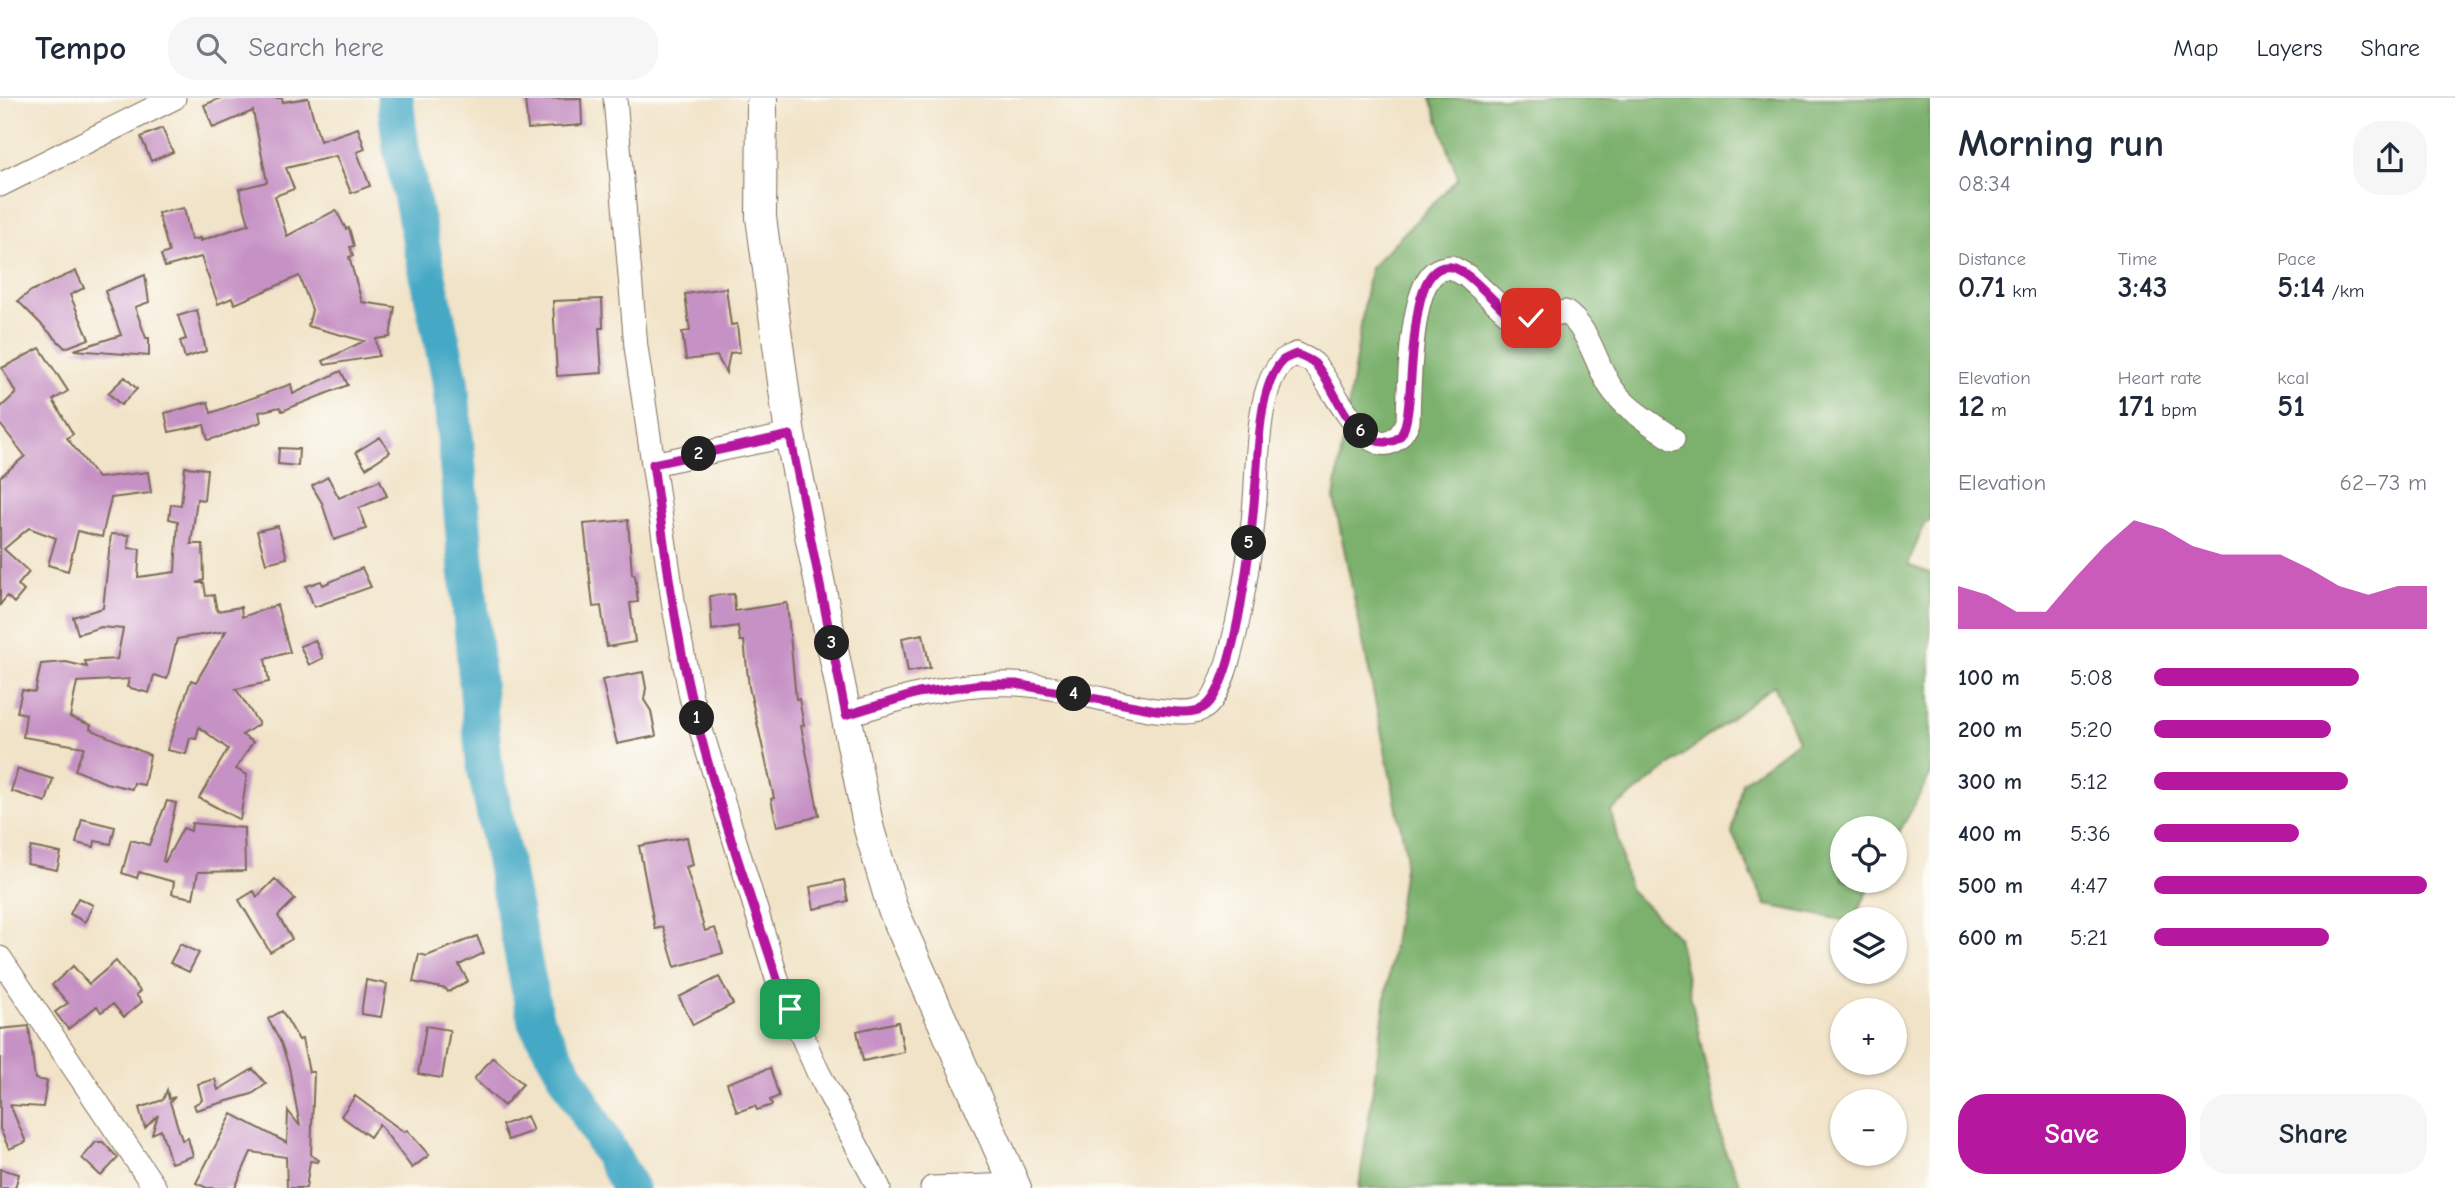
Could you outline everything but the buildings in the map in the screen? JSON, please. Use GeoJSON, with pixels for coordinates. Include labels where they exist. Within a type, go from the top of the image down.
{"type":"FeatureCollection","features":[{"type":"Feature","properties":{"kind":"street"},"geometry":{"type":"LineString","coordinates":[[0,185],[174,98]]}},
{"type":"Feature","properties":{"kind":"street"},"geometry":{"type":"LineString","coordinates":[[615,98],[636,347],[680,643],[713,777],[778,982],[818,1072],[879,1188]]}},
{"type":"Feature","properties":{"kind":"street"},"geometry":{"type":"LineString","coordinates":[[762,98],[759,137],[761,217],[790,435],[869,829],[892,907],[1016,1187],[932,1188]]}},
{"type":"Feature","properties":{"kind":"street"},"geometry":{"type":"LineString","coordinates":[[846,715],[918,693],[981,684],[1016,684],[1156,710],[1179,712],[1203,708],[1219,692],[1230,658],[1254,510],[1264,406],[1283,361],[1296,354],[1314,363],[1358,429],[1372,439],[1389,443],[1401,437],[1408,422],[1418,310],[1430,276],[1440,269],[1451,267],[1467,276],[1516,321],[1565,312],[1578,321],[1610,386],[1626,404],[1673,439]]}},
{"type":"Feature","properties":{"kind":"street"},"geometry":{"type":"LineString","coordinates":[[653,464],[790,435]]}},
{"type":"Feature","properties":{"kind":"street"},"geometry":{"type":"LineString","coordinates":[[0,958],[155,1188]]}},
{"type":"Feature","properties":{"kind":"green space"},"geometry":{"type":"Polygon","coordinates":[[[1431,98],[1930,98],[1930,521],[1924,524],[1908,565],[1930,573],[1930,775],[1907,818],[1830,816],[1830,893],[1867,893],[1859,907],[1830,907],[1830,917],[1766,905],[1732,833],[1742,782],[1798,741],[1774,685],[1611,811],[1629,889],[1678,937],[1723,1147],[1742,1188],[1359,1188],[1406,853],[1334,499],[1370,268],[1458,178],[1431,98]]]}},
{"type":"Feature","properties":{"kind":"waterway"},"geometry":{"type":"LineString","coordinates":[[395,98],[401,148],[450,380],[484,761],[536,1022],[630,1188]]}},
{"type":"Feature","properties":{"kind":"route"},"geometry":{"type":"LineString","coordinates":[[790,1009],[778,982],[713,777],[691,697],[674,607],[653,464],[790,435],[846,715],[918,693],[981,684],[1016,684],[1102,702],[1179,712],[1203,708],[1219,692],[1230,658],[1254,510],[1264,406],[1271,383],[1283,361],[1296,354],[1314,363],[1358,429],[1372,439],[1389,443],[1401,437],[1408,422],[1413,342],[1418,310],[1430,276],[1440,269],[1451,267],[1467,276],[1503,312],[1516,321],[1531,318]]}}]}
